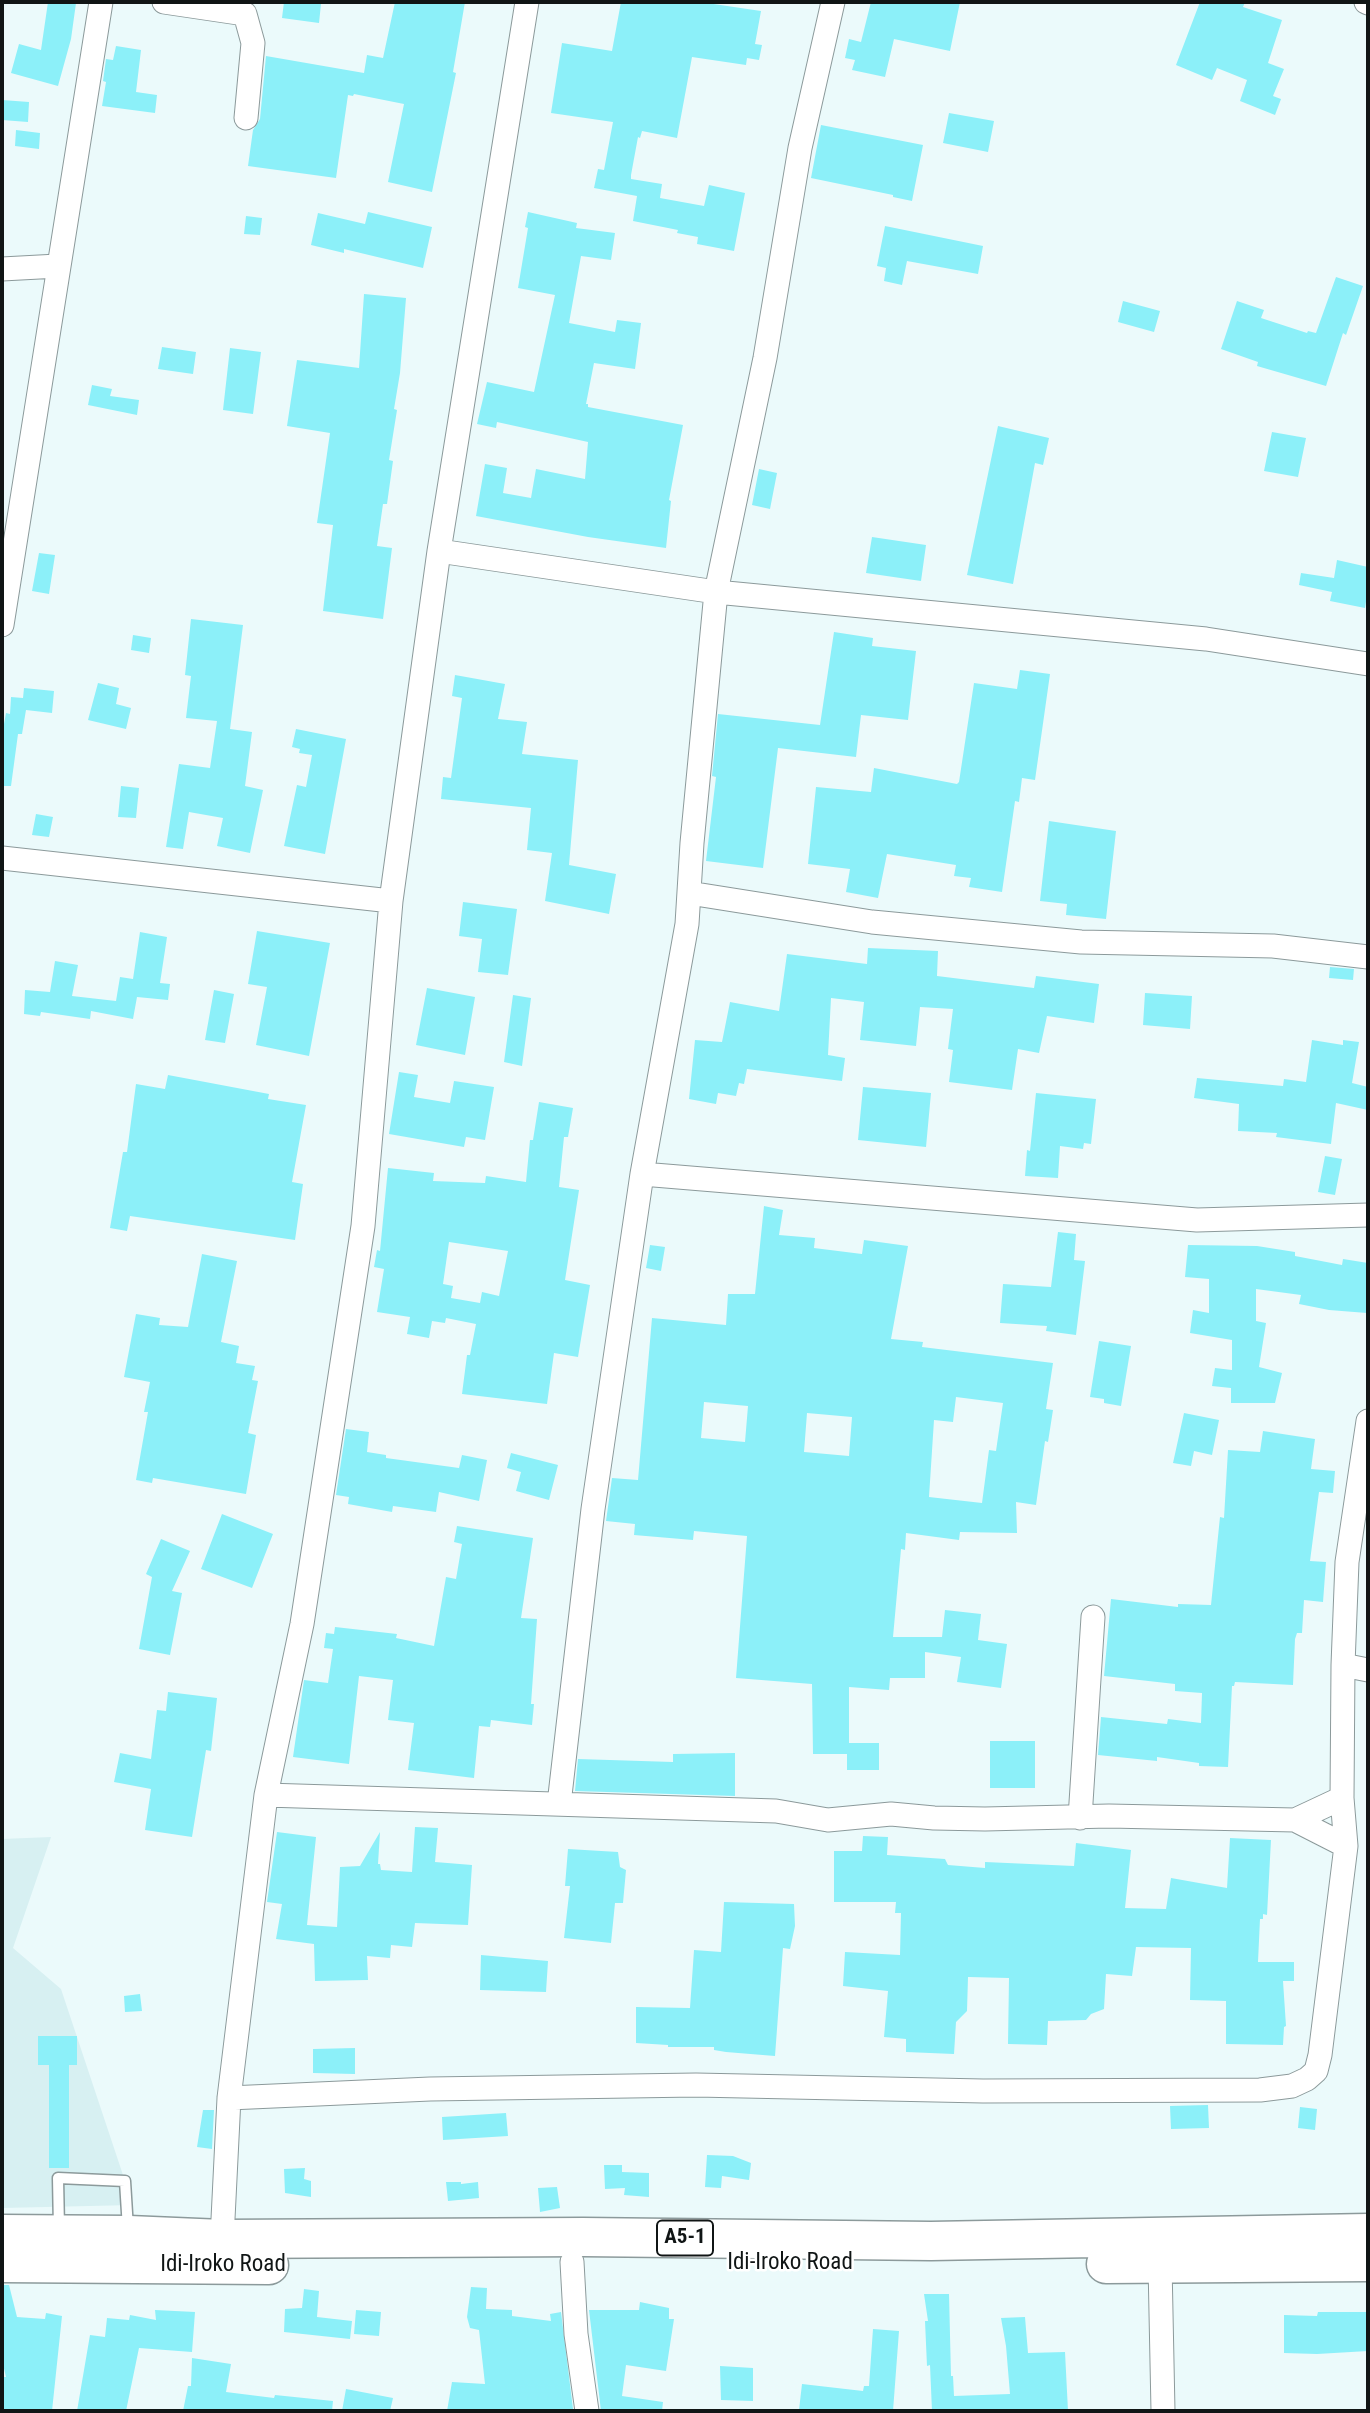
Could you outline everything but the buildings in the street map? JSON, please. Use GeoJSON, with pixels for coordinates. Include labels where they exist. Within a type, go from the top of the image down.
{"type":"FeatureCollection","features":[{"type":"Feature","properties":{"kind":"highway","name":"A5-1"},"geometry":{"type":"LineString","coordinates":[[2,2234],[222,2239],[583,2237],[931,2241],[1368,2233]]}},
{"type":"Feature","properties":{"kind":"highway","name":"Idi-Iroko Road"},"geometry":{"type":"LineString","coordinates":[[2,2263],[209,2266],[572,2262],[1368,2262]]}},
{"type":"Feature","properties":{"kind":"street"},"geometry":{"type":"LineString","coordinates":[[2,625],[102,2]]}},
{"type":"Feature","properties":{"kind":"street"},"geometry":{"type":"LineString","coordinates":[[164,2],[245,14],[254,43],[246,118]]}},
{"type":"Feature","properties":{"kind":"street"},"geometry":{"type":"LineString","coordinates":[[222,2239],[229,2098],[266,1795],[302,1624],[363,1226],[391,901],[439,551],[527,2]]}},
{"type":"Feature","properties":{"kind":"street"},"geometry":{"type":"LineString","coordinates":[[559,1804],[593,1508],[642,1174],[687,924],[716,592],[765,358],[800,148],[833,2]]}},
{"type":"Feature","properties":{"kind":"street"},"geometry":{"type":"LineString","coordinates":[[2,269],[58,266]]}},
{"type":"Feature","properties":{"kind":"street"},"geometry":{"type":"LineString","coordinates":[[439,551],[716,592],[1206,639],[1368,664]]}},
{"type":"Feature","properties":{"kind":"street"},"geometry":{"type":"LineString","coordinates":[[2,858],[391,901]]}},
{"type":"Feature","properties":{"kind":"street"},"geometry":{"type":"LineString","coordinates":[[689,893],[872,922],[1081,942],[1273,946],[1368,957]]}},
{"type":"Feature","properties":{"kind":"street"},"geometry":{"type":"LineString","coordinates":[[642,1174],[1197,1220],[1368,1215]]}},
{"type":"Feature","properties":{"kind":"street"},"geometry":{"type":"LineString","coordinates":[[229,2098],[430,2090],[695,2085],[983,2091],[1260,2090],[1293,2086],[1307,2079],[1316,2071],[1320,2055],[1346,1846],[1342,1798],[1347,1562],[1368,1421]]}},
{"type":"Feature","properties":{"kind":"street"},"geometry":{"type":"LineString","coordinates":[[1080,1818],[1093,1617]]}},
{"type":"Feature","properties":{"kind":"street"},"geometry":{"type":"LineString","coordinates":[[1343,1665],[1368,1670]]}},
{"type":"Feature","properties":{"kind":"street"},"geometry":{"type":"LineString","coordinates":[[266,1795],[776,1811],[828,1819],[891,1814],[934,1818],[1109,1816],[1295,1820],[1346,1846]]}},
{"type":"Feature","properties":{"kind":"street"},"geometry":{"type":"LineString","coordinates":[[1295,1820],[1342,1798]]}},
{"type":"Feature","properties":{"kind":"street"},"geometry":{"type":"LineString","coordinates":[[572,2262],[576,2334],[587,2411]]}},
{"type":"Feature","properties":{"kind":"street"},"geometry":{"type":"LineString","coordinates":[[1160,2264],[1163,2411]]}},
{"type":"Feature","properties":{"kind":"lane"},"geometry":{"type":"LineString","coordinates":[[60,2234],[58,2178],[125,2181],[129,2235]]}},
{"type":"Feature","properties":{"kind":"shaded area"},"geometry":{"type":"Polygon","coordinates":[[[51,1837],[13,1948],[61,1989],[133,2205],[2,2208],[2,1839],[51,1837]]]}}]}
